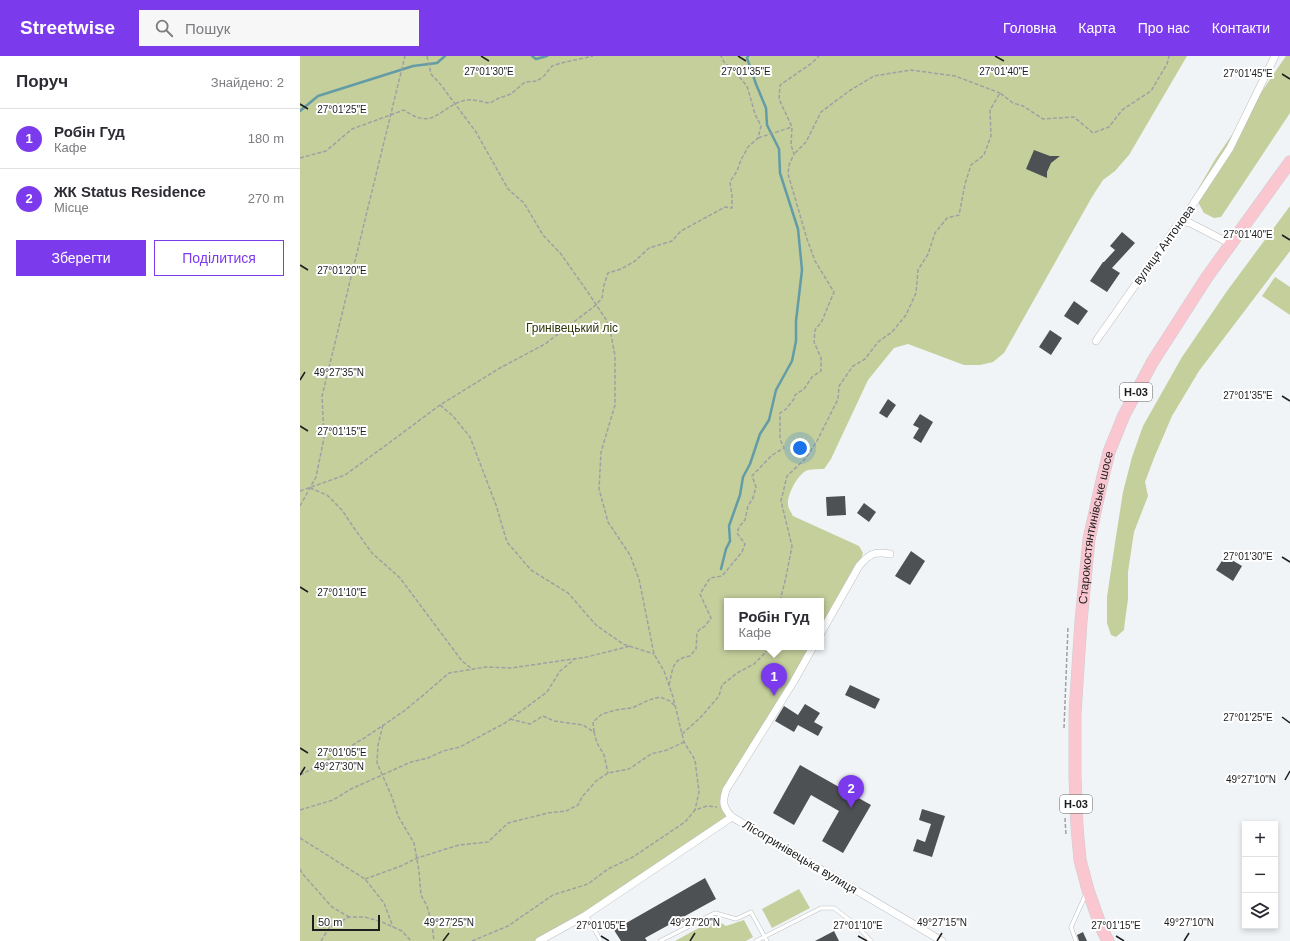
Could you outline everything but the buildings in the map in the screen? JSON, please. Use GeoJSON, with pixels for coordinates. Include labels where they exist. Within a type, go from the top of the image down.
{"type":"FeatureCollection","features":[{"type":"Feature","properties":{"kind":"main road","name":"Старокостянтинівське шосе"},"geometry":{"type":"LineString","coordinates":[[1108,941],[1101,927],[1088,890],[1080,860],[1077,827],[1075,713],[1081,620],[1089,539],[1109,452],[1124,415],[1153,361],[1207,277],[1290,162]]}},
{"type":"Feature","properties":{"kind":"street","name":"вулиця Антонова"},"geometry":{"type":"LineString","coordinates":[[1096,341],[1176,227],[1182,221],[1230,148],[1274,56]]}},
{"type":"Feature","properties":{"kind":"street"},"geometry":{"type":"LineString","coordinates":[[1182,221],[1190,223],[1231,244]]}},
{"type":"Feature","properties":{"kind":"street"},"geometry":{"type":"LineString","coordinates":[[824,628],[859,566],[866,557],[873,553],[890,554]]}},
{"type":"Feature","properties":{"kind":"street"},"geometry":{"type":"LineString","coordinates":[[732,817],[725,810],[723,798],[726,790],[794,681],[811,650]]}},
{"type":"Feature","properties":{"kind":"street","name":"Лісогринівецька вулиця"},"geometry":{"type":"LineString","coordinates":[[539,941],[586,915],[732,817],[942,941]]}},
{"type":"Feature","properties":{"kind":"lane"},"geometry":{"type":"LineString","coordinates":[[1076,941],[1071,927],[1088,890]]}},
{"type":"Feature","properties":{"kind":"lane"},"geometry":{"type":"LineString","coordinates":[[756,941],[822,908],[834,908],[856,925],[871,941]]}},
{"type":"Feature","properties":{"kind":"lane"},"geometry":{"type":"LineString","coordinates":[[660,941],[715,913],[736,919],[752,912],[766,941]]}},
{"type":"Feature","properties":{"kind":"lane"},"geometry":{"type":"LineString","coordinates":[[586,915],[601,941]]}},
{"type":"Feature","properties":{"kind":"path"},"geometry":{"type":"LineString","coordinates":[[300,506],[316,476],[324,438],[322,396],[406,56]]}},
{"type":"Feature","properties":{"kind":"path"},"geometry":{"type":"LineString","coordinates":[[427,56],[430,74],[441,85],[476,132],[508,188],[524,203],[543,234],[561,254],[608,324],[614,356],[615,405],[601,452],[599,489],[608,522],[630,555],[639,579],[654,654],[664,671],[684,742],[695,760],[699,792],[695,810],[685,822],[633,858],[608,869],[588,884],[553,895],[508,926],[472,941]]}},
{"type":"Feature","properties":{"kind":"path"},"geometry":{"type":"LineString","coordinates":[[300,158],[326,151],[352,129],[391,114],[404,110],[411,115],[424,119],[440,115],[447,108],[464,101],[473,99],[490,103],[511,94],[524,82],[537,81],[544,76],[552,66],[593,56]]}},
{"type":"Feature","properties":{"kind":"path"},"geometry":{"type":"LineString","coordinates":[[721,56],[724,62],[747,86],[755,114],[761,126],[758,138]]}},
{"type":"Feature","properties":{"kind":"path"},"geometry":{"type":"LineString","coordinates":[[794,154],[791,145],[792,127],[779,99],[780,85],[812,63],[819,56]]}},
{"type":"Feature","properties":{"kind":"path"},"geometry":{"type":"LineString","coordinates":[[669,686],[674,664],[683,657],[690,656],[696,649],[697,634],[711,618],[700,594],[710,578],[722,576],[742,552],[746,544],[737,533],[739,527],[746,520],[748,506],[753,498],[756,487],[752,476],[772,455],[784,448],[780,439],[780,413],[786,409],[794,399],[795,395],[804,389],[812,377],[821,371],[821,358],[814,342],[815,330],[822,321],[834,292],[815,261],[788,174],[789,165],[794,154],[806,142],[821,112],[849,91],[874,76],[911,70],[956,76],[1000,93],[1013,103],[1023,106],[1043,119],[1074,117],[1092,133],[1109,127],[1122,110],[1151,91],[1167,64],[1169,56]]}},
{"type":"Feature","properties":{"kind":"path"},"geometry":{"type":"LineString","coordinates":[[781,598],[792,546],[781,501],[787,476],[806,458],[817,442],[838,399],[838,386],[853,366],[865,359],[878,342],[892,332],[906,315],[916,293],[918,270],[928,254],[935,233],[947,218],[959,215],[965,184],[971,165],[984,155],[991,136],[990,110],[1000,93]]}},
{"type":"Feature","properties":{"kind":"path"},"geometry":{"type":"LineString","coordinates":[[300,491],[345,475],[440,404],[500,368],[545,344],[596,305],[602,298],[608,272],[621,269],[635,262],[649,248],[672,241],[682,231],[725,207],[732,208],[730,182],[748,147],[758,138],[792,127]]}},
{"type":"Feature","properties":{"kind":"path"},"geometry":{"type":"LineString","coordinates":[[440,404],[453,416],[470,436],[479,464],[496,505],[507,542],[531,570],[568,593],[596,625],[623,644],[654,654]]}},
{"type":"Feature","properties":{"kind":"path"},"geometry":{"type":"LineString","coordinates":[[310,488],[327,495],[342,510],[372,553],[400,578],[462,661],[472,669]]}},
{"type":"Feature","properties":{"kind":"path"},"geometry":{"type":"LineString","coordinates":[[300,775],[342,752],[383,725],[427,692],[449,673],[486,667],[511,668],[575,659],[630,646]]}},
{"type":"Feature","properties":{"kind":"path"},"geometry":{"type":"LineString","coordinates":[[682,734],[700,718],[719,696],[722,685],[737,673],[754,664],[767,650]]}},
{"type":"Feature","properties":{"kind":"path"},"geometry":{"type":"LineString","coordinates":[[300,810],[333,800],[351,789],[411,762],[460,747],[510,719],[547,692],[560,671],[575,659]]}},
{"type":"Feature","properties":{"kind":"path"},"geometry":{"type":"LineString","coordinates":[[608,774],[604,755],[597,743],[593,722],[602,714],[632,708],[649,700],[660,697],[670,701],[675,706]]}},
{"type":"Feature","properties":{"kind":"path"},"geometry":{"type":"LineString","coordinates":[[510,719],[530,724],[543,716],[554,721],[583,725],[594,732]]}},
{"type":"Feature","properties":{"kind":"path"},"geometry":{"type":"LineString","coordinates":[[383,725],[378,746],[377,763],[392,797],[398,816],[414,843],[421,895],[427,906],[432,924],[434,941]]}},
{"type":"Feature","properties":{"kind":"path"},"geometry":{"type":"LineString","coordinates":[[365,879],[401,866],[417,858],[459,846],[488,842],[508,823],[566,810],[578,805],[582,797],[596,781],[608,774],[629,769],[651,754],[667,750],[684,742]]}},
{"type":"Feature","properties":{"kind":"path"},"geometry":{"type":"LineString","coordinates":[[695,810],[707,806],[720,807],[725,810]]}},
{"type":"Feature","properties":{"kind":"path"},"geometry":{"type":"LineString","coordinates":[[300,838],[365,879],[384,903],[393,927]]}},
{"type":"Feature","properties":{"kind":"path"},"geometry":{"type":"LineString","coordinates":[[300,869],[332,907],[348,917]]}},
{"type":"Feature","properties":{"kind":"path"},"geometry":{"type":"LineString","coordinates":[[321,941],[329,928],[348,917],[364,917],[382,922],[402,931],[411,941]]}},
{"type":"Feature","properties":{"kind":"green space","name":"Гринівецький ліс"},"geometry":{"type":"Polygon","coordinates":[[[300,56],[1187,56],[1129,155],[1115,171],[1103,180],[1092,197],[1004,353],[993,362],[980,365],[964,365],[908,344],[894,348],[868,380],[831,459],[824,469],[808,470],[804,472],[797,480],[788,500],[789,508],[793,516],[859,546],[863,553],[859,566],[824,628],[824,598],[724,598],[724,650],[811,650],[723,798],[732,817],[539,941],[300,941],[300,56]]]}},
{"type":"Feature","properties":{"kind":"green space"},"geometry":{"type":"Polygon","coordinates":[[[1286,56],[1290,56],[1290,113],[1221,217],[1214,218],[1204,213],[1199,204],[1198,189],[1216,158],[1286,56]]]}},
{"type":"Feature","properties":{"kind":"green space"},"geometry":{"type":"Polygon","coordinates":[[[1290,206],[1290,251],[1199,371],[1172,416],[1154,458],[1145,482],[1148,496],[1134,532],[1128,572],[1128,599],[1124,630],[1116,637],[1111,635],[1107,623],[1107,597],[1115,543],[1123,492],[1132,457],[1143,426],[1182,357],[1227,291],[1290,206]]]}},
{"type":"Feature","properties":{"kind":"green space"},"geometry":{"type":"Polygon","coordinates":[[[1275,277],[1290,287],[1290,315],[1262,296],[1275,277]]]}},
{"type":"Feature","properties":{"kind":"green space"},"geometry":{"type":"Polygon","coordinates":[[[799,889],[810,908],[772,928],[762,909],[799,889]]]}},
{"type":"Feature","properties":{"kind":"green space"},"geometry":{"type":"Polygon","coordinates":[[[715,919],[726,926],[744,920],[753,937],[746,941],[675,941],[715,919]]]}},
{"type":"Feature","properties":{"kind":"waterway"},"geometry":{"type":"LineString","coordinates":[[300,111],[318,96],[413,66],[437,63],[445,56]]}},
{"type":"Feature","properties":{"kind":"waterway"},"geometry":{"type":"LineString","coordinates":[[532,56],[536,59],[547,56]]}},
{"type":"Feature","properties":{"kind":"waterway"},"geometry":{"type":"LineString","coordinates":[[721,569],[726,549],[730,541],[729,526],[740,495],[743,477],[750,464],[760,434],[769,420],[776,390],[792,361],[796,341],[796,321],[802,270],[798,229],[780,173],[779,149],[767,125],[766,108],[756,84],[747,58],[748,56]]}},
{"type":"Feature","properties":{"kind":"place","name":"Робін Гуд"},"geometry":{"type":"Point","coordinates":[774,696]}},
{"type":"Feature","properties":{"kind":"place","name":"ЖК Status Residence"},"geometry":{"type":"Point","coordinates":[851,808]}}]}
